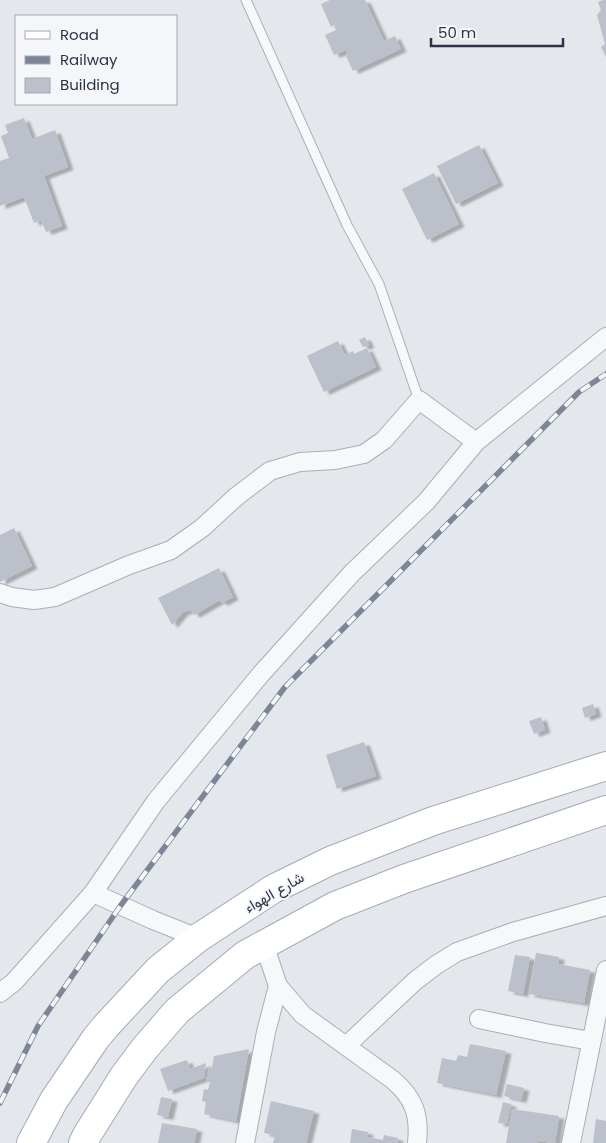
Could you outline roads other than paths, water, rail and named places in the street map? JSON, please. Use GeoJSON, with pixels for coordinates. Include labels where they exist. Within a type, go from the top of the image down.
{"type":"FeatureCollection","features":[{"type":"Feature","properties":{"kind":"main road","name":"شارع الهواء"},"geometry":{"type":"LineString","coordinates":[[31,1143],[54,1100],[96,1038],[158,970],[198,938],[273,889],[330,861],[433,821],[606,766]]}},
{"type":"Feature","properties":{"kind":"main road"},"geometry":{"type":"LineString","coordinates":[[83,1143],[124,1076],[145,1048],[177,1011],[245,955],[344,902],[404,879],[606,810]]}},
{"type":"Feature","properties":{"kind":"main road"},"geometry":{"type":"LineString","coordinates":[[106,1026],[145,1048]]}},
{"type":"Feature","properties":{"kind":"street"},"geometry":{"type":"LineString","coordinates":[[0,993],[14,982],[93,893],[156,801],[261,674],[352,573],[426,502],[476,442],[606,337]]}},
{"type":"Feature","properties":{"kind":"street"},"geometry":{"type":"LineString","coordinates":[[0,593],[34,600],[55,597],[129,565],[170,550],[202,528],[237,496],[270,472],[300,462],[335,460],[364,454],[384,440],[419,400],[476,442]]}},
{"type":"Feature","properties":{"kind":"street"},"geometry":{"type":"LineString","coordinates":[[93,893],[152,920],[198,938]]}},
{"type":"Feature","properties":{"kind":"street"},"geometry":{"type":"LineString","coordinates":[[346,1046],[415,981],[436,964],[457,952],[513,932],[606,906]]}},
{"type":"Feature","properties":{"kind":"street"},"geometry":{"type":"LineString","coordinates":[[264,944],[278,986],[303,1015],[393,1080],[409,1097],[415,1108],[418,1120],[417,1143]]}},
{"type":"Feature","properties":{"kind":"street"},"geometry":{"type":"LineString","coordinates":[[571,1143],[606,970]]}},
{"type":"Feature","properties":{"kind":"street"},"geometry":{"type":"LineString","coordinates":[[245,1143],[266,1032],[278,986]]}},
{"type":"Feature","properties":{"kind":"street"},"geometry":{"type":"LineString","coordinates":[[480,1019],[591,1041]]}},
{"type":"Feature","properties":{"kind":"lane"},"geometry":{"type":"LineString","coordinates":[[246,0],[347,225],[379,284],[419,400]]}},
{"type":"Feature","properties":{"kind":"railway"},"geometry":{"type":"LineString","coordinates":[[0,1103],[38,1026],[121,905],[285,687],[579,392],[606,374]]}}]}
